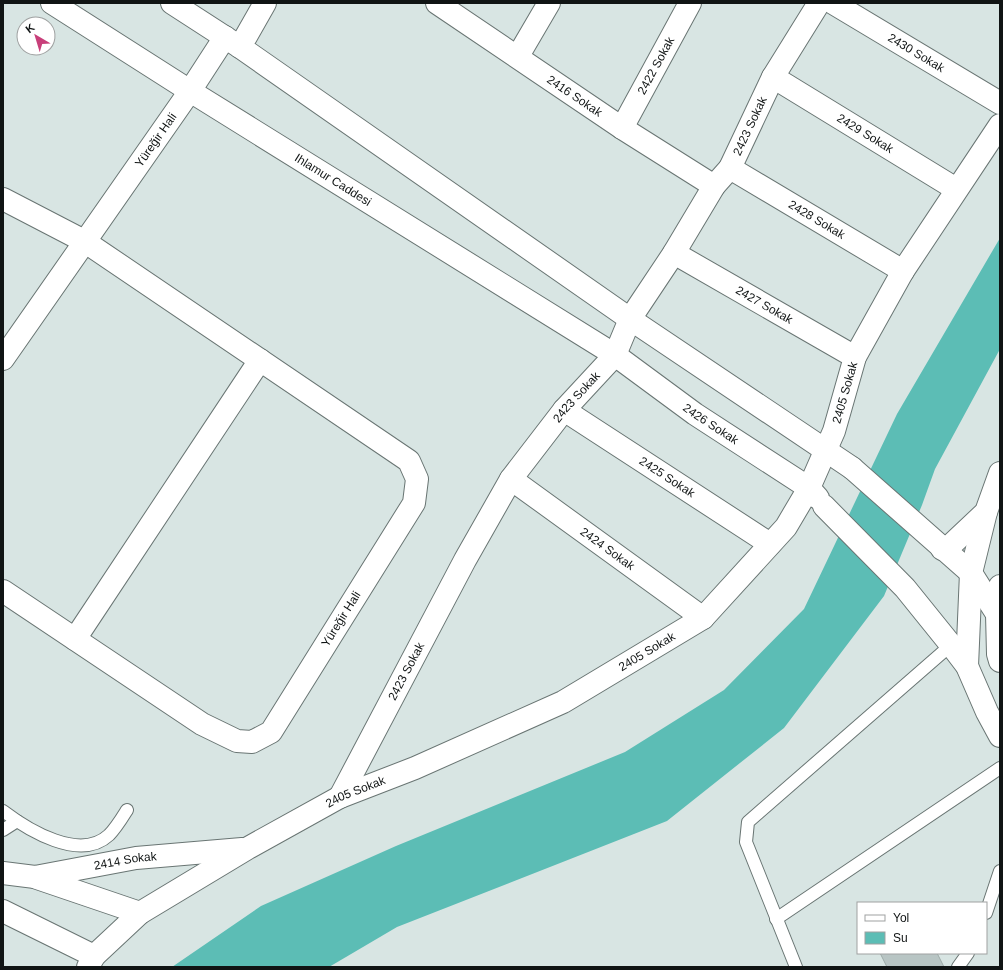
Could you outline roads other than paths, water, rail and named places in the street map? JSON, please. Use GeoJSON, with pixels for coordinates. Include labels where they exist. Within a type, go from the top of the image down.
{"type":"FeatureCollection","features":[{"type":"Feature","properties":{"kind":"street","name":"Ihlamur Caddesi"},"geometry":{"type":"LineString","coordinates":[[52,3],[190,91],[615,355]]}},
{"type":"Feature","properties":{"kind":"street"},"geometry":{"type":"LineString","coordinates":[[172,3],[232,42],[630,319],[852,468],[971,573],[997,614]]}},
{"type":"Feature","properties":{"kind":"street","name":"Yüreğir Hali"},"geometry":{"type":"LineString","coordinates":[[3,359],[190,91],[265,3]]}},
{"type":"Feature","properties":{"kind":"street","name":"2416 Sokak"},"geometry":{"type":"LineString","coordinates":[[437,3],[518,56],[622,128],[714,186]]}},
{"type":"Feature","properties":{"kind":"street"},"geometry":{"type":"LineString","coordinates":[[518,56],[549,3]]}},
{"type":"Feature","properties":{"kind":"street","name":"2422 Sokak"},"geometry":{"type":"LineString","coordinates":[[622,128],[690,3]]}},
{"type":"Feature","properties":{"kind":"street","name":"2423 Sokak"},"geometry":{"type":"LineString","coordinates":[[340,797],[465,560],[511,479],[564,410],[615,355],[630,319],[674,253],[714,186],[730,168],[773,77],[819,3]]}},
{"type":"Feature","properties":{"kind":"street","name":"2430 Sokak"},"geometry":{"type":"LineString","coordinates":[[833,3],[1000,103]]}},
{"type":"Feature","properties":{"kind":"street","name":"2429 Sokak"},"geometry":{"type":"LineString","coordinates":[[773,77],[956,189]]}},
{"type":"Feature","properties":{"kind":"street","name":"2405 Sokak"},"geometry":{"type":"LineString","coordinates":[[91,961],[140,913],[248,848],[340,797],[415,768],[563,702],[703,618],[786,527],[809,488],[834,431],[854,358],[903,270],[1000,125]]}},
{"type":"Feature","properties":{"kind":"street","name":"2428 Sokak"},"geometry":{"type":"LineString","coordinates":[[730,168],[903,270]]}},
{"type":"Feature","properties":{"kind":"street","name":"Yüreğir Hali"},"geometry":{"type":"LineString","coordinates":[[3,198],[84,241],[409,461],[417,479],[414,503],[271,732],[252,742],[237,741],[202,724],[3,591]]}},
{"type":"Feature","properties":{"kind":"street","name":"2427 Sokak"},"geometry":{"type":"LineString","coordinates":[[674,253],[854,358]]}},
{"type":"Feature","properties":{"kind":"street","name":"2426 Sokak"},"geometry":{"type":"LineString","coordinates":[[615,355],[695,414],[809,488],[824,506],[905,588],[967,666]]}},
{"type":"Feature","properties":{"kind":"street"},"geometry":{"type":"LineString","coordinates":[[74,639],[260,360]]}},
{"type":"Feature","properties":{"kind":"street","name":"2425 Sokak"},"geometry":{"type":"LineString","coordinates":[[564,410],[770,544]]}},
{"type":"Feature","properties":{"kind":"street"},"geometry":{"type":"LineString","coordinates":[[1000,473],[986,512],[971,573],[967,666],[987,712],[1000,736]]}},
{"type":"Feature","properties":{"kind":"street","name":"2424 Sokak"},"geometry":{"type":"LineString","coordinates":[[511,479],[703,618]]}},
{"type":"Feature","properties":{"kind":"street"},"geometry":{"type":"LineString","coordinates":[[936,543],[951,545],[986,512]]}},
{"type":"Feature","properties":{"kind":"street"},"geometry":{"type":"LineString","coordinates":[[967,666],[980,667],[999,657],[997,614],[1000,586]]}},
{"type":"Feature","properties":{"kind":"street","name":"2414 Sokak"},"geometry":{"type":"LineString","coordinates":[[3,873],[35,877],[136,858],[248,848]]}},
{"type":"Feature","properties":{"kind":"street"},"geometry":{"type":"LineString","coordinates":[[35,877],[140,913]]}},
{"type":"Feature","properties":{"kind":"street"},"geometry":{"type":"LineString","coordinates":[[3,911],[91,961]]}},
{"type":"Feature","properties":{"kind":"lane"},"geometry":{"type":"LineString","coordinates":[[796,967],[746,842],[748,822],[951,645]]}},
{"type":"Feature","properties":{"kind":"lane"},"geometry":{"type":"LineString","coordinates":[[776,919],[1000,768]]}},
{"type":"Feature","properties":{"kind":"lane"},"geometry":{"type":"LineString","coordinates":[[3,812],[52,840],[63,844],[85,844],[98,842],[110,835],[128,810]]}},
{"type":"Feature","properties":{"kind":"lane"},"geometry":{"type":"LineString","coordinates":[[3,830],[17,821]]}},
{"type":"Feature","properties":{"kind":"lane"},"geometry":{"type":"LineString","coordinates":[[987,910],[1000,871]]}},
{"type":"Feature","properties":{"kind":"lane"},"geometry":{"type":"LineString","coordinates":[[958,967],[967,954]]}},
{"type":"Feature","properties":{"kind":"water"},"geometry":{"type":"Polygon","coordinates":[[[1000,238],[1000,349],[935,469],[922,505],[884,596],[784,728],[667,821],[397,927],[329,967],[172,967],[261,906],[396,846],[625,752],[724,690],[804,609],[897,414],[1000,238]]]}}]}
